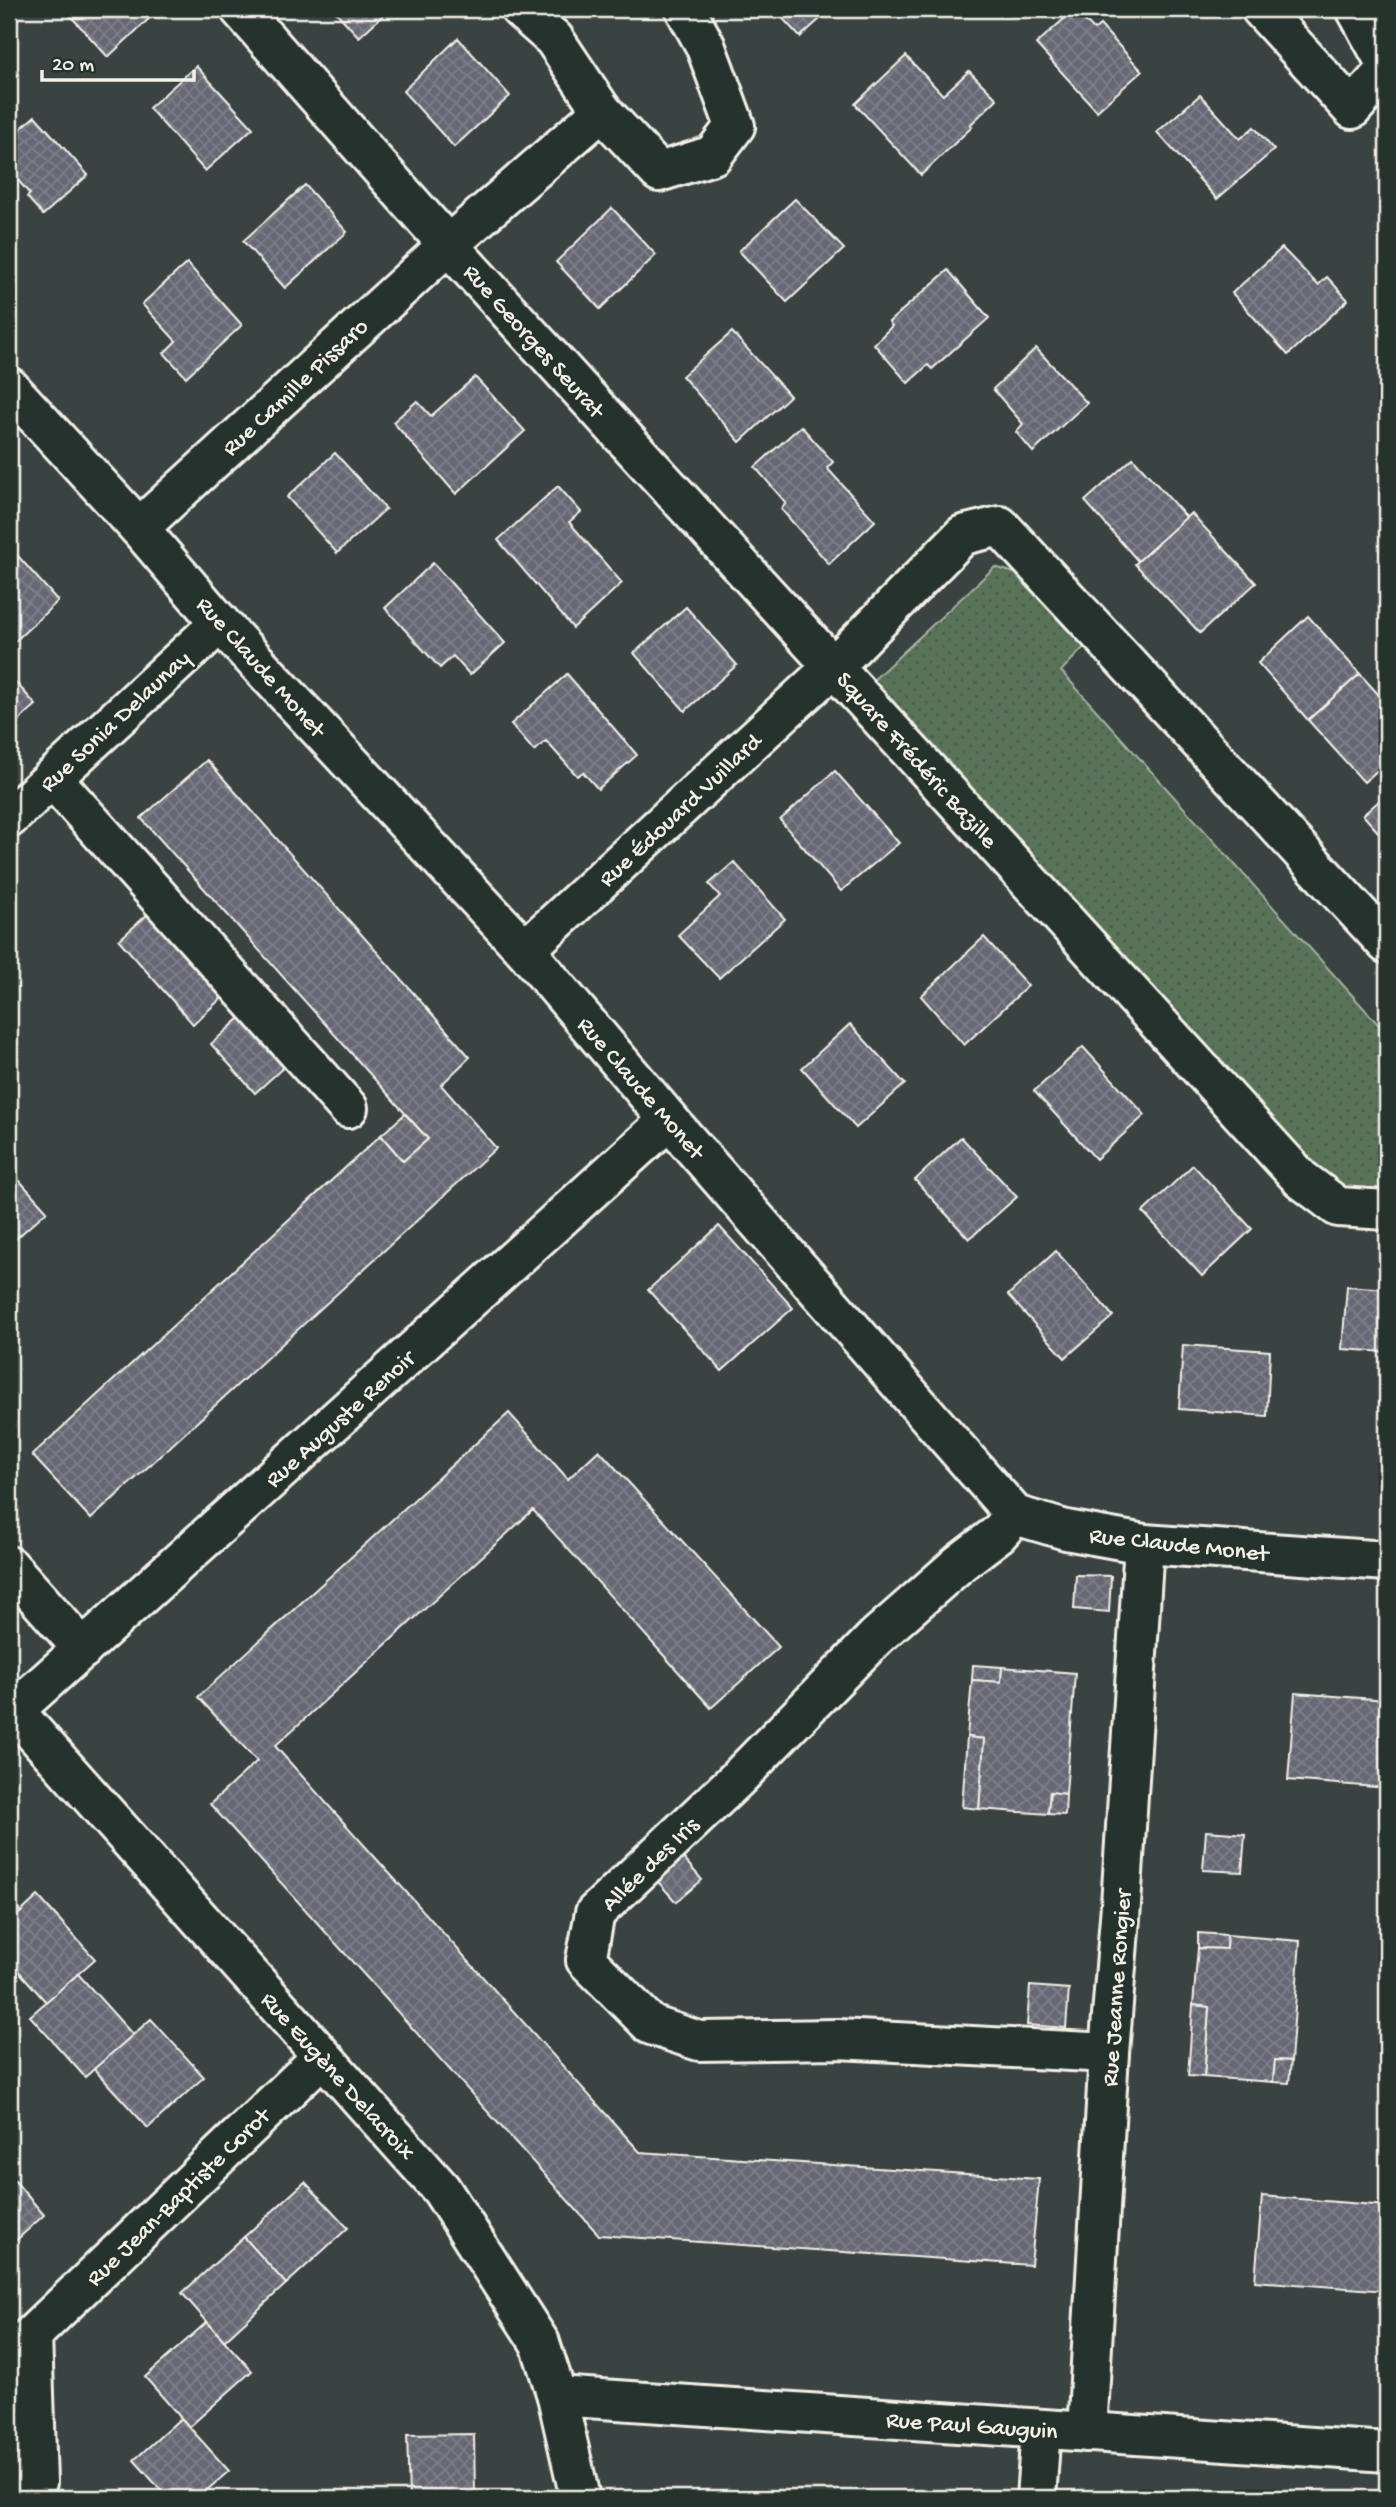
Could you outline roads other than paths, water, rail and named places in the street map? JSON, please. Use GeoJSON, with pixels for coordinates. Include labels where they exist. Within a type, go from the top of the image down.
{"type":"FeatureCollection","features":[{"type":"Feature","properties":{"kind":"street","name":"Rue Georges Seurat"},"geometry":{"type":"LineString","coordinates":[[240,9],[448,245],[833,667]]}},
{"type":"Feature","properties":{"kind":"street"},"geometry":{"type":"LineString","coordinates":[[520,9],[554,39],[602,111],[659,172],[713,155],[734,126],[705,45],[685,9]]}},
{"type":"Feature","properties":{"kind":"street"},"geometry":{"type":"LineString","coordinates":[[1261,9],[1352,109],[1387,67],[1356,9]]}},
{"type":"Feature","properties":{"kind":"street","name":"Rue Camille Pissaro"},"geometry":{"type":"LineString","coordinates":[[139,528],[448,245],[602,111]]}},
{"type":"Feature","properties":{"kind":"street","name":"Rue Claude Monet"},"geometry":{"type":"LineString","coordinates":[[9,387],[139,528],[220,623],[525,950],[669,1120],[1015,1516],[1066,1530],[1144,1544],[1387,1561]]}},
{"type":"Feature","properties":{"kind":"street","name":"Square Frédéric Bazille"},"geometry":{"type":"LineString","coordinates":[[1387,944],[1000,526],[963,535],[833,667],[1301,1179],[1338,1207],[1387,1210]]}},
{"type":"Feature","properties":{"kind":"street","name":"Rue Sonia Delaunay"},"geometry":{"type":"LineString","coordinates":[[9,818],[220,623]]}},
{"type":"Feature","properties":{"kind":"street","name":"Rue Édouard Vuillard"},"geometry":{"type":"LineString","coordinates":[[525,950],[833,667]]}},
{"type":"Feature","properties":{"kind":"street"},"geometry":{"type":"LineString","coordinates":[[52,778],[348,1108]]}},
{"type":"Feature","properties":{"kind":"street","name":"Rue Auguste Renoir"},"geometry":{"type":"LineString","coordinates":[[10,1710],[83,1648],[669,1120]]}},
{"type":"Feature","properties":{"kind":"street","name":"Allée des Iris"},"geometry":{"type":"LineString","coordinates":[[1015,1516],[998,1534],[960,1563],[876,1637],[736,1780],[595,1913],[586,1960],[651,2025],[699,2041],[838,2039],[1109,2053]]}},
{"type":"Feature","properties":{"kind":"street","name":"Rue Jeanne Rongier"},"geometry":{"type":"LineString","coordinates":[[1087,2432],[1109,2053],[1144,1544]]}},
{"type":"Feature","properties":{"kind":"street"},"geometry":{"type":"LineString","coordinates":[[9,1566],[83,1648]]}},
{"type":"Feature","properties":{"kind":"street","name":"Rue Eugène Delacroix"},"geometry":{"type":"LineString","coordinates":[[10,1710],[441,2189],[540,2343],[557,2396],[580,2498]]}},
{"type":"Feature","properties":{"kind":"street","name":"Rue Jean-Baptiste Corot"},"geometry":{"type":"LineString","coordinates":[[9,2480],[37,2482],[20,2346],[322,2057]]}},
{"type":"Feature","properties":{"kind":"street","name":"Rue Paul Gauguin"},"geometry":{"type":"LineString","coordinates":[[557,2396],[1387,2452]]}},
{"type":"Feature","properties":{"kind":"street"},"geometry":{"type":"LineString","coordinates":[[1036,2498],[1041,2429]]}}]}
